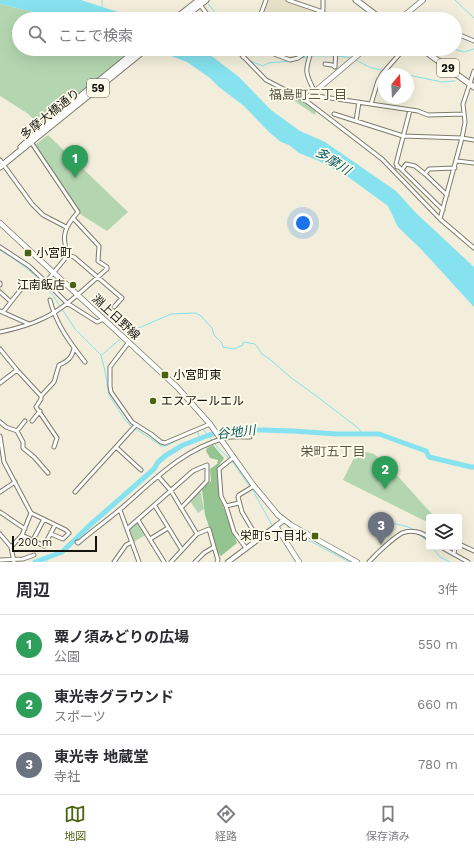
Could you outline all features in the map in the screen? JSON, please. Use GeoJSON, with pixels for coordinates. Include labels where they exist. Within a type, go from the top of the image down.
{"type":"FeatureCollection","features":[{"type":"Feature","properties":{"kind":"main road"},"geometry":{"type":"LineString","coordinates":[[356,0],[372,12]]}},
{"type":"Feature","properties":{"kind":"main road"},"geometry":{"type":"LineString","coordinates":[[408,12],[423,0]]}},
{"type":"Feature","properties":{"kind":"main road"},"geometry":{"type":"LineString","coordinates":[[185,12],[199,2]]}},
{"type":"Feature","properties":{"kind":"main road"},"geometry":{"type":"LineString","coordinates":[[189,12],[199,2]]}},
{"type":"Feature","properties":{"kind":"main road","name":"多摩大橋通り"},"geometry":{"type":"LineString","coordinates":[[1,164],[130,56]]}},
{"type":"Feature","properties":{"kind":"main road","name":"多摩大橋通り"},"geometry":{"type":"LineString","coordinates":[[1,164],[31,142],[47,126],[137,56]]}},
{"type":"Feature","properties":{"kind":"main road"},"geometry":{"type":"LineString","coordinates":[[305,100],[357,56]]}},
{"type":"Feature","properties":{"kind":"main road","name":"29"},"geometry":{"type":"LineString","coordinates":[[431,56],[472,86]]}},
{"type":"Feature","properties":{"kind":"main road","name":"淵上日野線"},"geometry":{"type":"LineString","coordinates":[[0,223],[177,387],[210,424],[221,439]]}},
{"type":"Feature","properties":{"kind":"main road"},"geometry":{"type":"LineString","coordinates":[[221,439],[254,486],[284,520],[357,562]]}},
{"type":"Feature","properties":{"kind":"main road"},"geometry":{"type":"LineString","coordinates":[[284,520],[276,526],[299,562]]}},
{"type":"Feature","properties":{"kind":"street"},"geometry":{"type":"LineString","coordinates":[[261,12],[266,0]]}},
{"type":"Feature","properties":{"kind":"street"},"geometry":{"type":"LineString","coordinates":[[288,0],[323,12],[323,0]]}},
{"type":"Feature","properties":{"kind":"street"},"geometry":{"type":"LineString","coordinates":[[199,2],[206,12]]}},
{"type":"Feature","properties":{"kind":"street"},"geometry":{"type":"LineString","coordinates":[[462,36],[474,41]]}},
{"type":"Feature","properties":{"kind":"street"},"geometry":{"type":"LineString","coordinates":[[244,56],[266,80],[305,100],[382,159],[440,219],[474,248]]}},
{"type":"Feature","properties":{"kind":"street"},"geometry":{"type":"LineString","coordinates":[[279,56],[290,60],[301,56]]}},
{"type":"Feature","properties":{"kind":"street"},"geometry":{"type":"LineString","coordinates":[[310,56],[306,71],[308,79],[315,92]]}},
{"type":"Feature","properties":{"kind":"street"},"geometry":{"type":"LineString","coordinates":[[336,56],[335,67],[338,72]]}},
{"type":"Feature","properties":{"kind":"street"},"geometry":{"type":"LineString","coordinates":[[371,104],[378,81],[398,56]]}},
{"type":"Feature","properties":{"kind":"street"},"geometry":{"type":"LineString","coordinates":[[325,64],[335,67]]}},
{"type":"Feature","properties":{"kind":"street"},"geometry":{"type":"LineString","coordinates":[[440,219],[457,161],[465,122],[463,104],[472,86],[474,71]]}},
{"type":"Feature","properties":{"kind":"street"},"geometry":{"type":"LineString","coordinates":[[310,95],[410,110],[428,115],[464,114]]}},
{"type":"Feature","properties":{"kind":"street"},"geometry":{"type":"LineString","coordinates":[[356,121],[359,102]]}},
{"type":"Feature","properties":{"kind":"street"},"geometry":{"type":"LineString","coordinates":[[410,110],[396,164],[443,210]]}},
{"type":"Feature","properties":{"kind":"street"},"geometry":{"type":"LineString","coordinates":[[334,114],[404,136],[462,138],[474,140]]}},
{"type":"Feature","properties":{"kind":"street"},"geometry":{"type":"LineString","coordinates":[[31,142],[78,212],[66,227],[65,240],[68,255],[46,282]]}},
{"type":"Feature","properties":{"kind":"street"},"geometry":{"type":"LineString","coordinates":[[457,161],[474,163]]}},
{"type":"Feature","properties":{"kind":"street"},"geometry":{"type":"LineString","coordinates":[[1,164],[37,210],[66,227]]}},
{"type":"Feature","properties":{"kind":"street"},"geometry":{"type":"LineString","coordinates":[[399,168],[406,164],[415,166],[447,195]]}},
{"type":"Feature","properties":{"kind":"street"},"geometry":{"type":"LineString","coordinates":[[425,174],[429,169],[455,168]]}},
{"type":"Feature","properties":{"kind":"street"},"geometry":{"type":"LineString","coordinates":[[0,332],[45,318],[62,307],[107,269],[107,267],[98,261],[99,246],[73,218]]}},
{"type":"Feature","properties":{"kind":"street"},"geometry":{"type":"LineString","coordinates":[[0,248],[29,266],[67,303],[97,322],[104,320]]}},
{"type":"Feature","properties":{"kind":"street"},"geometry":{"type":"LineString","coordinates":[[68,255],[74,257],[122,298],[114,308]]}},
{"type":"Feature","properties":{"kind":"street"},"geometry":{"type":"LineString","coordinates":[[22,288],[1,312],[28,324]]}},
{"type":"Feature","properties":{"kind":"street"},"geometry":{"type":"LineString","coordinates":[[0,292],[10,301]]}},
{"type":"Feature","properties":{"kind":"street"},"geometry":{"type":"LineString","coordinates":[[50,300],[58,323],[85,362]]}},
{"type":"Feature","properties":{"kind":"street"},"geometry":{"type":"LineString","coordinates":[[129,342],[110,367],[110,386],[111,392],[134,427],[151,434],[161,442],[165,443],[210,424]]}},
{"type":"Feature","properties":{"kind":"street"},"geometry":{"type":"LineString","coordinates":[[54,446],[57,438],[36,407],[41,399],[41,396],[54,382],[59,365],[68,361],[73,354],[74,348]]}},
{"type":"Feature","properties":{"kind":"street"},"geometry":{"type":"LineString","coordinates":[[0,350],[41,396]]}},
{"type":"Feature","properties":{"kind":"street"},"geometry":{"type":"LineString","coordinates":[[0,383],[17,370]]}},
{"type":"Feature","properties":{"kind":"street"},"geometry":{"type":"LineString","coordinates":[[32,421],[40,411]]}},
{"type":"Feature","properties":{"kind":"street"},"geometry":{"type":"LineString","coordinates":[[17,431],[25,421]]}},
{"type":"Feature","properties":{"kind":"street"},"geometry":{"type":"LineString","coordinates":[[0,422],[6,427],[17,431],[23,442],[23,448],[34,457],[48,473]]}},
{"type":"Feature","properties":{"kind":"street"},"geometry":{"type":"LineString","coordinates":[[75,492],[134,427]]}},
{"type":"Feature","properties":{"kind":"street"},"geometry":{"type":"LineString","coordinates":[[0,436],[4,462],[31,513],[69,533],[63,539],[51,534]]}},
{"type":"Feature","properties":{"kind":"street"},"geometry":{"type":"LineString","coordinates":[[77,542],[78,543],[120,510],[158,476],[186,455],[221,439],[250,437]]}},
{"type":"Feature","properties":{"kind":"street"},"geometry":{"type":"LineString","coordinates":[[116,447],[140,470]]}},
{"type":"Feature","properties":{"kind":"street"},"geometry":{"type":"LineString","coordinates":[[234,457],[219,469],[221,496],[226,506],[234,532],[246,548]]}},
{"type":"Feature","properties":{"kind":"street"},"geometry":{"type":"LineString","coordinates":[[127,529],[194,471],[206,465],[207,481],[181,508]]}},
{"type":"Feature","properties":{"kind":"street"},"geometry":{"type":"LineString","coordinates":[[158,476],[171,491],[197,534]]}},
{"type":"Feature","properties":{"kind":"street"},"geometry":{"type":"LineString","coordinates":[[0,492],[15,482]]}},
{"type":"Feature","properties":{"kind":"street"},"geometry":{"type":"LineString","coordinates":[[254,486],[238,497],[242,512],[258,539]]}},
{"type":"Feature","properties":{"kind":"street"},"geometry":{"type":"LineString","coordinates":[[226,506],[239,503]]}},
{"type":"Feature","properties":{"kind":"street"},"geometry":{"type":"LineString","coordinates":[[154,506],[182,550]]}},
{"type":"Feature","properties":{"kind":"street"},"geometry":{"type":"LineString","coordinates":[[120,510],[139,562]]}},
{"type":"Feature","properties":{"kind":"street"},"geometry":{"type":"LineString","coordinates":[[0,512],[25,529]]}},
{"type":"Feature","properties":{"kind":"street"},"geometry":{"type":"LineString","coordinates":[[11,547],[22,535],[31,513]]}},
{"type":"Feature","properties":{"kind":"street"},"geometry":{"type":"LineString","coordinates":[[33,540],[44,519]]}},
{"type":"Feature","properties":{"kind":"street"},"geometry":{"type":"LineString","coordinates":[[138,520],[164,562]]}},
{"type":"Feature","properties":{"kind":"street"},"geometry":{"type":"LineString","coordinates":[[22,535],[44,546],[55,525]]}},
{"type":"Feature","properties":{"kind":"street"},"geometry":{"type":"LineString","coordinates":[[228,562],[276,526]]}},
{"type":"Feature","properties":{"kind":"street"},"geometry":{"type":"LineString","coordinates":[[150,539],[168,528]]}},
{"type":"Feature","properties":{"kind":"street"},"geometry":{"type":"LineString","coordinates":[[171,562],[197,534],[209,529],[218,560],[217,562]]}},
{"type":"Feature","properties":{"kind":"street"},"geometry":{"type":"LineString","coordinates":[[369,562],[376,553],[403,533],[418,532],[426,536]]}},
{"type":"Feature","properties":{"kind":"street"},"geometry":{"type":"LineString","coordinates":[[0,534],[11,547],[14,561]]}},
{"type":"Feature","properties":{"kind":"street"},"geometry":{"type":"LineString","coordinates":[[114,562],[126,545],[132,542]]}},
{"type":"Feature","properties":{"kind":"street"},"geometry":{"type":"LineString","coordinates":[[462,545],[474,551]]}},
{"type":"Feature","properties":{"kind":"street"},"geometry":{"type":"LineString","coordinates":[[195,562],[204,553],[214,547]]}},
{"type":"Feature","properties":{"kind":"street"},"geometry":{"type":"LineString","coordinates":[[447,550],[468,562]]}},
{"type":"Feature","properties":{"kind":"street"},"geometry":{"type":"LineString","coordinates":[[454,554],[455,550]]}},
{"type":"Feature","properties":{"kind":"street"},"geometry":{"type":"LineString","coordinates":[[0,560],[14,561],[34,555]]}},
{"type":"Feature","properties":{"kind":"shaded area"},"geometry":{"type":"Polygon","coordinates":[[[267,0],[285,0],[318,12],[263,12],[267,0]]]}},
{"type":"Feature","properties":{"kind":"shaded area"},"geometry":{"type":"Polygon","coordinates":[[[284,56],[298,56],[290,58],[284,56]]]}},
{"type":"Feature","properties":{"kind":"green space"},"geometry":{"type":"Polygon","coordinates":[[[0,4],[33,12],[12,12],[12,56],[131,56],[42,127],[27,113],[0,96],[0,4]]]}},
{"type":"Feature","properties":{"kind":"green space"},"geometry":{"type":"Polygon","coordinates":[[[275,86],[304,101],[316,110],[315,115],[274,87],[275,86]]]}},
{"type":"Feature","properties":{"kind":"green space"},"geometry":{"type":"Polygon","coordinates":[[[48,135],[128,212],[107,231],[80,214],[35,145],[48,135]]]}},
{"type":"Feature","properties":{"kind":"green space"},"geometry":{"type":"Polygon","coordinates":[[[213,445],[224,458],[218,467],[220,498],[237,543],[221,556],[218,553],[205,515],[202,489],[211,481],[210,469],[217,464],[218,460],[210,458],[206,451],[207,448],[213,445]]]}},
{"type":"Feature","properties":{"kind":"green space"},"geometry":{"type":"Polygon","coordinates":[[[358,450],[374,454],[394,472],[432,514],[426,514],[426,522],[343,480],[358,450]]]}},
{"type":"Feature","properties":{"kind":"green space"},"geometry":{"type":"Polygon","coordinates":[[[200,490],[204,509],[198,513],[190,501],[200,490]]]}},
{"type":"Feature","properties":{"kind":"green space"},"geometry":{"type":"Polygon","coordinates":[[[138,520],[147,534],[132,543],[127,529],[138,520]]]}},
{"type":"Feature","properties":{"kind":"water"},"geometry":{"type":"Polygon","coordinates":[[[0,0],[81,0],[118,12],[33,12],[0,4],[0,0]]]}},
{"type":"Feature","properties":{"kind":"water","name":"多摩川"},"geometry":{"type":"Polygon","coordinates":[[[171,56],[212,56],[239,77],[271,110],[300,131],[325,142],[396,191],[416,213],[474,267],[474,307],[421,249],[398,227],[388,206],[347,176],[319,161],[299,153],[289,145],[281,142],[270,133],[244,106],[219,87],[210,78],[187,62],[171,56]]]}},
{"type":"Feature","properties":{"kind":"waterway"},"geometry":{"type":"LineString","coordinates":[[102,0],[102,7]]}},
{"type":"Feature","properties":{"kind":"waterway"},"geometry":{"type":"LineString","coordinates":[[455,0],[474,18]]}},
{"type":"Feature","properties":{"kind":"waterway"},"geometry":{"type":"LineString","coordinates":[[207,2],[215,12]]}},
{"type":"Feature","properties":{"kind":"waterway"},"geometry":{"type":"LineString","coordinates":[[462,51],[474,49]]}},
{"type":"Feature","properties":{"kind":"waterway"},"geometry":{"type":"LineString","coordinates":[[245,56],[250,61],[263,66],[268,63],[289,61]]}},
{"type":"Feature","properties":{"kind":"waterway"},"geometry":{"type":"LineString","coordinates":[[298,59],[304,56]]}},
{"type":"Feature","properties":{"kind":"waterway"},"geometry":{"type":"LineString","coordinates":[[312,56],[336,56],[351,58]]}},
{"type":"Feature","properties":{"kind":"waterway"},"geometry":{"type":"LineString","coordinates":[[302,58],[307,57]]}},
{"type":"Feature","properties":{"kind":"waterway"},"geometry":{"type":"LineString","coordinates":[[356,60],[369,67],[378,69]]}},
{"type":"Feature","properties":{"kind":"waterway"},"geometry":{"type":"LineString","coordinates":[[414,76],[442,82],[455,81]]}},
{"type":"Feature","properties":{"kind":"waterway"},"geometry":{"type":"LineString","coordinates":[[0,250],[34,274],[48,289],[60,306]]}},
{"type":"Feature","properties":{"kind":"waterway"},"geometry":{"type":"LineString","coordinates":[[62,309],[75,329],[101,355]]}},
{"type":"Feature","properties":{"kind":"waterway"},"geometry":{"type":"LineString","coordinates":[[127,333],[171,314],[195,313],[200,315],[212,328],[214,335],[222,343],[223,347],[234,349],[243,345],[243,342],[255,344],[262,354],[358,428],[362,433]]}},
{"type":"Feature","properties":{"kind":"waterway"},"geometry":{"type":"LineString","coordinates":[[102,355],[120,339]]}},
{"type":"Feature","properties":{"kind":"waterway"},"geometry":{"type":"LineString","coordinates":[[101,355],[109,395],[125,420],[131,426],[162,446],[166,446],[190,434]]}},
{"type":"Feature","properties":{"kind":"waterway","name":"谷地川"},"geometry":{"type":"LineString","coordinates":[[35,562],[62,552],[90,525],[154,469],[158,462],[165,456],[183,445],[212,434],[235,429],[337,434],[379,434],[426,451],[429,457],[474,467]]}},
{"type":"Feature","properties":{"kind":"waterway"},"geometry":{"type":"LineString","coordinates":[[204,430],[219,449],[230,459]]}},
{"type":"Feature","properties":{"kind":"waterway"},"geometry":{"type":"LineString","coordinates":[[197,431],[200,438]]}},
{"type":"Feature","properties":{"kind":"waterway"},"geometry":{"type":"LineString","coordinates":[[232,461],[250,487]]}},
{"type":"Feature","properties":{"kind":"waterway"},"geometry":{"type":"LineString","coordinates":[[252,489],[272,525]]}},
{"type":"Feature","properties":{"kind":"waterway"},"geometry":{"type":"LineString","coordinates":[[385,513],[386,518],[392,523],[407,526],[414,530]]}},
{"type":"Feature","properties":{"kind":"waterway"},"geometry":{"type":"LineString","coordinates":[[287,526],[299,535],[349,562]]}},
{"type":"Feature","properties":{"kind":"waterway"},"geometry":{"type":"LineString","coordinates":[[276,530],[296,562]]}},
{"type":"Feature","properties":{"kind":"waterway"},"geometry":{"type":"LineString","coordinates":[[418,534],[426,540]]}},
{"type":"Feature","properties":{"kind":"waterway"},"geometry":{"type":"LineString","coordinates":[[434,550],[440,557],[450,562]]}},
{"type":"Feature","properties":{"kind":"waterway","name":"谷地川"},"geometry":{"type":"LineString","coordinates":[[46,558],[47,562]]}},
{"type":"Feature","properties":{"kind":"place","name":"粟ノ須みどりの広場"},"geometry":{"type":"Point","coordinates":[75,178]}},
{"type":"Feature","properties":{"kind":"place","name":"小宮町"},"geometry":{"type":"Point","coordinates":[28,253]}},
{"type":"Feature","properties":{"kind":"place","name":"江南飯店"},"geometry":{"type":"Point","coordinates":[73,285]}},
{"type":"Feature","properties":{"kind":"place","name":"小宮町東"},"geometry":{"type":"Point","coordinates":[165,375]}},
{"type":"Feature","properties":{"kind":"place","name":"エスアールエル"},"geometry":{"type":"Point","coordinates":[153,401]}},
{"type":"Feature","properties":{"kind":"place","name":"東光寺グラウンド"},"geometry":{"type":"Point","coordinates":[385,489]}},
{"type":"Feature","properties":{"kind":"place","name":"栄町5丁目北"},"geometry":{"type":"Point","coordinates":[315,536]}},
{"type":"Feature","properties":{"kind":"place","name":"東光寺 地蔵堂"},"geometry":{"type":"Point","coordinates":[381,545]}},
{"type":"Feature","properties":{"kind":"district","name":"福島町三丁目"},"geometry":{"type":"Point","coordinates":[308,94]}},
{"type":"Feature","properties":{"kind":"district","name":"栄町五丁目"},"geometry":{"type":"Point","coordinates":[333,451]}}]}
